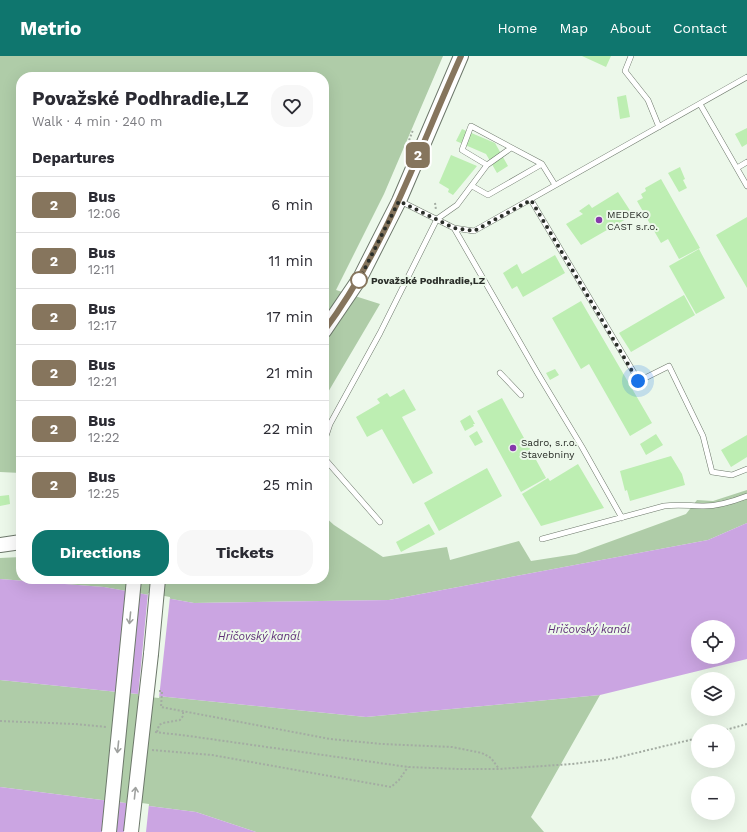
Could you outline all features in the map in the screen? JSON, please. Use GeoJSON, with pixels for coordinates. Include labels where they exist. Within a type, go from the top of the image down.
{"type":"FeatureCollection","features":[{"type":"Feature","properties":{"kind":"main road"},"geometry":{"type":"LineString","coordinates":[[329,324],[360,278],[399,201],[461,56]]}},
{"type":"Feature","properties":{"kind":"main road"},"geometry":{"type":"LineString","coordinates":[[0,545],[16,543]]}},
{"type":"Feature","properties":{"kind":"main road"},"geometry":{"type":"LineString","coordinates":[[109,832],[134,584]]}},
{"type":"Feature","properties":{"kind":"main road"},"geometry":{"type":"LineString","coordinates":[[131,832],[157,584]]}},
{"type":"Feature","properties":{"kind":"lane"},"geometry":{"type":"LineString","coordinates":[[631,56],[625,71],[648,100],[659,127]]}},
{"type":"Feature","properties":{"kind":"lane"},"geometry":{"type":"LineString","coordinates":[[399,201],[454,228],[474,231],[747,77]]}},
{"type":"Feature","properties":{"kind":"lane"},"geometry":{"type":"LineString","coordinates":[[700,104],[747,186]]}},
{"type":"Feature","properties":{"kind":"lane"},"geometry":{"type":"LineString","coordinates":[[487,165],[462,150],[471,126],[542,164],[555,186]]}},
{"type":"Feature","properties":{"kind":"lane"},"geometry":{"type":"LineString","coordinates":[[329,427],[380,333],[437,219],[457,205],[487,165],[511,148]]}},
{"type":"Feature","properties":{"kind":"lane"},"geometry":{"type":"LineString","coordinates":[[737,168],[747,162]]}},
{"type":"Feature","properties":{"kind":"lane"},"geometry":{"type":"LineString","coordinates":[[472,186],[488,195],[542,164]]}},
{"type":"Feature","properties":{"kind":"lane"},"geometry":{"type":"LineString","coordinates":[[531,200],[638,381],[669,366],[703,436],[712,472],[732,475],[747,469]]}},
{"type":"Feature","properties":{"kind":"lane"},"geometry":{"type":"LineString","coordinates":[[454,228],[622,518]]}},
{"type":"Feature","properties":{"kind":"lane"},"geometry":{"type":"LineString","coordinates":[[500,373],[521,395]]}},
{"type":"Feature","properties":{"kind":"lane"},"geometry":{"type":"LineString","coordinates":[[329,464],[380,522]]}},
{"type":"Feature","properties":{"kind":"lane"},"geometry":{"type":"LineString","coordinates":[[542,539],[674,504],[706,506],[729,502],[747,496]]}},
{"type":"Feature","properties":{"kind":"path"},"geometry":{"type":"LineString","coordinates":[[157,691],[162,691],[161,707],[330,739],[382,744],[452,747],[482,753],[492,758],[499,769]]}},
{"type":"Feature","properties":{"kind":"path"},"geometry":{"type":"LineString","coordinates":[[157,732],[159,725],[180,720],[183,716],[183,711]]}},
{"type":"Feature","properties":{"kind":"path"},"geometry":{"type":"LineString","coordinates":[[0,721],[75,724],[112,728]]}},
{"type":"Feature","properties":{"kind":"path"},"geometry":{"type":"LineString","coordinates":[[735,727],[747,724]]}},
{"type":"Feature","properties":{"kind":"path"},"geometry":{"type":"LineString","coordinates":[[150,732],[189,736],[408,768],[499,769],[572,764],[611,758],[691,740]]}},
{"type":"Feature","properties":{"kind":"path"},"geometry":{"type":"LineString","coordinates":[[151,750],[212,755],[390,787],[399,780],[408,768]]}},
{"type":"Feature","properties":{"kind":"green space"},"geometry":{"type":"Polygon","coordinates":[[[0,56],[443,56],[384,194],[336,290],[380,304],[329,391],[329,72],[16,72],[16,473],[0,472],[0,56]]]}},
{"type":"Feature","properties":{"kind":"green space"},"geometry":{"type":"Polygon","coordinates":[[[747,490],[747,523],[708,540],[389,600],[194,603],[104,587],[65,584],[329,584],[329,520],[383,557],[447,547],[450,560],[519,541],[531,561],[576,554],[686,514],[697,500],[713,501],[747,490]]]}},
{"type":"Feature","properties":{"kind":"green space"},"geometry":{"type":"Polygon","coordinates":[[[16,557],[16,580],[0,579],[0,558],[16,557]]]}},
{"type":"Feature","properties":{"kind":"green space"},"geometry":{"type":"Polygon","coordinates":[[[0,680],[366,717],[600,695],[531,817],[544,832],[256,832],[196,812],[0,787],[0,680]]]}},
{"type":"Feature","properties":{"kind":"water","name":"Hričovský kanál"},"geometry":{"type":"Polygon","coordinates":[[[747,523],[747,659],[735,662],[735,620],[691,620],[691,664],[727,664],[600,695],[366,717],[0,680],[0,579],[16,580],[16,584],[65,584],[104,587],[194,603],[389,600],[708,540],[747,523]]]}},
{"type":"Feature","properties":{"kind":"water"},"geometry":{"type":"Polygon","coordinates":[[[0,787],[196,812],[256,832],[0,832],[0,787]]]}},
{"type":"Feature","properties":{"kind":"pier"},"geometry":{"type":"Polygon","coordinates":[[[148,593],[170,597],[159,698],[138,696],[148,593]]]}},
{"type":"Feature","properties":{"kind":"pier"},"geometry":{"type":"Polygon","coordinates":[[[127,801],[149,804],[146,832],[124,832],[127,801]]]}},
{"type":"Feature","properties":{"kind":"building"},"geometry":{"type":"Polygon","coordinates":[[[582,56],[611,56],[606,67],[582,56]]]}},
{"type":"Feature","properties":{"kind":"building"},"geometry":{"type":"Polygon","coordinates":[[[626,95],[630,117],[620,119],[617,97],[626,95]]]}},
{"type":"Feature","properties":{"kind":"building"},"geometry":{"type":"Polygon","coordinates":[[[747,128],[747,144],[742,147],[735,134],[747,128]]]}},
{"type":"Feature","properties":{"kind":"building"},"geometry":{"type":"Polygon","coordinates":[[[462,129],[495,143],[508,166],[497,173],[486,154],[456,141],[462,129]]]}},
{"type":"Feature","properties":{"kind":"building"},"geometry":{"type":"Polygon","coordinates":[[[451,155],[477,166],[453,195],[448,192],[449,189],[439,183],[451,155]]]}},
{"type":"Feature","properties":{"kind":"building"},"geometry":{"type":"Polygon","coordinates":[[[680,167],[685,179],[683,180],[687,188],[679,192],[668,173],[680,167]]]}},
{"type":"Feature","properties":{"kind":"building"},"geometry":{"type":"Polygon","coordinates":[[[661,179],[700,248],[679,259],[668,239],[661,243],[637,201],[643,198],[641,194],[646,191],[645,188],[661,179]]]}},
{"type":"Feature","properties":{"kind":"building","name":"MEDEKO CAST s.r.o."},"geometry":{"type":"Polygon","coordinates":[[[618,192],[633,215],[581,245],[566,224],[583,214],[579,211],[589,204],[592,208],[618,192]]]}},
{"type":"Feature","properties":{"kind":"building"},"geometry":{"type":"Polygon","coordinates":[[[747,217],[747,288],[716,235],[747,217]]]}},
{"type":"Feature","properties":{"kind":"building"},"geometry":{"type":"Polygon","coordinates":[[[699,249],[725,298],[696,314],[669,266],[699,249]]]}},
{"type":"Feature","properties":{"kind":"building"},"geometry":{"type":"Polygon","coordinates":[[[555,255],[565,273],[523,297],[517,286],[512,289],[503,273],[517,264],[522,274],[555,255]]]}},
{"type":"Feature","properties":{"kind":"building"},"geometry":{"type":"Polygon","coordinates":[[[684,295],[695,315],[631,352],[619,333],[684,295]]]}},
{"type":"Feature","properties":{"kind":"building"},"geometry":{"type":"Polygon","coordinates":[[[581,301],[652,423],[630,436],[589,364],[581,369],[552,318],[581,301]]]}},
{"type":"Feature","properties":{"kind":"building"},"geometry":{"type":"Polygon","coordinates":[[[555,369],[559,375],[550,380],[546,373],[555,369]]]}},
{"type":"Feature","properties":{"kind":"building"},"geometry":{"type":"Polygon","coordinates":[[[404,389],[416,410],[402,417],[433,473],[413,484],[382,429],[367,437],[356,417],[380,403],[377,399],[387,393],[390,397],[404,389]]]}},
{"type":"Feature","properties":{"kind":"building"},"geometry":{"type":"Polygon","coordinates":[[[502,398],[546,478],[521,492],[477,411],[502,398]]]}},
{"type":"Feature","properties":{"kind":"building"},"geometry":{"type":"Polygon","coordinates":[[[470,415],[475,424],[465,431],[460,421],[470,415]]]}},
{"type":"Feature","properties":{"kind":"building"},"geometry":{"type":"Polygon","coordinates":[[[477,431],[483,442],[475,446],[469,436],[477,431]]]}},
{"type":"Feature","properties":{"kind":"building"},"geometry":{"type":"Polygon","coordinates":[[[656,434],[663,445],[646,455],[640,444],[656,434]]]}},
{"type":"Feature","properties":{"kind":"building"},"geometry":{"type":"Polygon","coordinates":[[[747,435],[747,457],[731,467],[721,450],[747,435]]]}},
{"type":"Feature","properties":{"kind":"building"},"geometry":{"type":"Polygon","coordinates":[[[671,456],[682,474],[685,485],[630,501],[627,490],[625,491],[620,471],[671,456]]]}},
{"type":"Feature","properties":{"kind":"building"},"geometry":{"type":"Polygon","coordinates":[[[578,464],[604,508],[541,526],[522,494],[548,478],[550,481],[578,464]]]}},
{"type":"Feature","properties":{"kind":"building"},"geometry":{"type":"Polygon","coordinates":[[[487,468],[502,496],[439,531],[424,503],[487,468]]]}},
{"type":"Feature","properties":{"kind":"building"},"geometry":{"type":"Polygon","coordinates":[[[9,495],[10,504],[0,506],[0,496],[9,495]]]}},
{"type":"Feature","properties":{"kind":"building"},"geometry":{"type":"Polygon","coordinates":[[[429,524],[435,534],[401,552],[396,542],[429,524]]]}},
{"type":"Feature","properties":{"kind":"bus line","name":"2"},"geometry":{"type":"LineString","coordinates":[[329,324],[360,278],[399,201],[428,129],[461,56]]}},
{"type":"Feature","properties":{"kind":"place","name":"MEDEKO CAST s.r.o."},"geometry":{"type":"Point","coordinates":[599,220]}},
{"type":"Feature","properties":{"kind":"place","name":"Považské Podhradie,LZ"},"geometry":{"type":"Point","coordinates":[359,280]}},
{"type":"Feature","properties":{"kind":"place","name":"Sadro, s.r.o. Stavebniny"},"geometry":{"type":"Point","coordinates":[513,448]}},
{"type":"Feature","properties":{"kind":"route"},"geometry":{"type":"LineString","coordinates":[[359,280],[399,201],[454,228],[474,231],[531,200],[638,381]]}}]}
